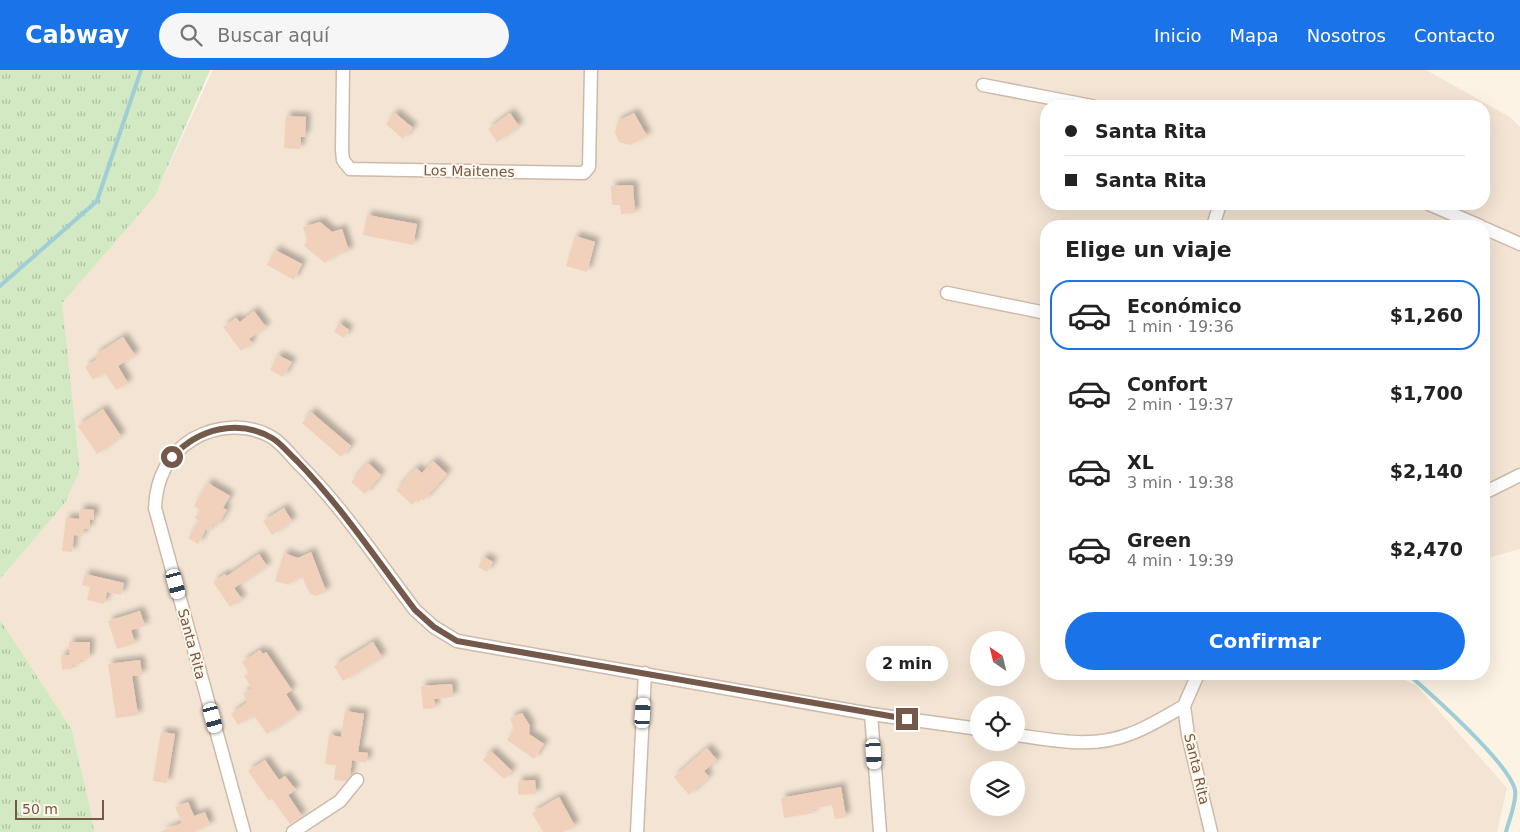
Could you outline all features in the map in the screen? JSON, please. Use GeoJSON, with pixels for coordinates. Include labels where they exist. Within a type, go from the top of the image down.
{"type":"FeatureCollection","features":[{"type":"Feature","properties":{"kind":"street","name":"Los Maitenes"},"geometry":{"type":"LineString","coordinates":[[343,70],[342,150],[343,160],[350,169],[584,173],[589,168],[591,70]]}},
{"type":"Feature","properties":{"kind":"street"},"geometry":{"type":"LineString","coordinates":[[982,85],[1061,100]]}},
{"type":"Feature","properties":{"kind":"street"},"geometry":{"type":"LineString","coordinates":[[1443,210],[1466,220]]}},
{"type":"Feature","properties":{"kind":"street"},"geometry":{"type":"LineString","coordinates":[[1490,231],[1520,244]]}},
{"type":"Feature","properties":{"kind":"street"},"geometry":{"type":"LineString","coordinates":[[947,293],[1040,312]]}},
{"type":"Feature","properties":{"kind":"street","name":"Santa Rita"},"geometry":{"type":"LineString","coordinates":[[244,832],[155,508],[159,481],[172,457],[188,442],[219,429],[242,428],[259,432],[275,439],[318,482],[415,610],[446,635],[457,641],[871,714],[970,728]]}},
{"type":"Feature","properties":{"kind":"street"},"geometry":{"type":"LineString","coordinates":[[1490,490],[1520,475]]}},
{"type":"Feature","properties":{"kind":"street"},"geometry":{"type":"LineString","coordinates":[[637,832],[644,673]]}},
{"type":"Feature","properties":{"kind":"street"},"geometry":{"type":"LineString","coordinates":[[1025,736],[1079,743],[1103,741],[1130,734],[1184,706],[1195,680]]}},
{"type":"Feature","properties":{"kind":"street","name":"Santa Rita"},"geometry":{"type":"LineString","coordinates":[[1184,706],[1188,735],[1211,832]]}},
{"type":"Feature","properties":{"kind":"street"},"geometry":{"type":"LineString","coordinates":[[871,714],[880,832]]}},
{"type":"Feature","properties":{"kind":"street"},"geometry":{"type":"LineString","coordinates":[[293,832],[340,800],[357,780]]}},
{"type":"Feature","properties":{"kind":"shaded area"},"geometry":{"type":"Polygon","coordinates":[[[213,70],[1426,70],[1480,100],[1040,100],[1040,210],[1490,210],[1490,106],[1510,117],[1520,127],[1520,549],[1490,557],[1490,220],[1040,220],[1040,680],[1404,680],[1416,685],[1507,788],[1497,832],[94,832],[72,730],[0,622],[0,579],[65,503],[80,470],[74,413],[61,358],[61,303],[155,196],[213,70]]]}},
{"type":"Feature","properties":{"kind":"green space"},"geometry":{"type":"Polygon","coordinates":[[[0,70],[210,70],[155,196],[62,303],[80,470],[65,503],[0,579],[0,70]]]}},
{"type":"Feature","properties":{"kind":"green space"},"geometry":{"type":"Polygon","coordinates":[[[0,620],[72,730],[94,832],[0,832],[0,620]]]}},
{"type":"Feature","properties":{"kind":"building"},"geometry":{"type":"Polygon","coordinates":[[[395,113],[413,128],[403,139],[386,124],[395,113]]]}},
{"type":"Feature","properties":{"kind":"building"},"geometry":{"type":"Polygon","coordinates":[[[510,113],[519,126],[497,142],[488,129],[510,113]]]}},
{"type":"Feature","properties":{"kind":"building"},"geometry":{"type":"Polygon","coordinates":[[[634,113],[647,136],[630,145],[619,142],[615,132],[618,121],[634,113]]]}},
{"type":"Feature","properties":{"kind":"building"},"geometry":{"type":"Polygon","coordinates":[[[286,116],[306,117],[305,137],[301,137],[300,149],[284,148],[286,116]]]}},
{"type":"Feature","properties":{"kind":"building"},"geometry":{"type":"Polygon","coordinates":[[[633,185],[635,213],[621,214],[620,205],[612,205],[611,186],[633,185]]]}},
{"type":"Feature","properties":{"kind":"building"},"geometry":{"type":"Polygon","coordinates":[[[367,215],[417,224],[413,245],[363,235],[367,215]]]}},
{"type":"Feature","properties":{"kind":"building"},"geometry":{"type":"Polygon","coordinates":[[[320,222],[332,232],[342,229],[349,251],[334,256],[325,263],[304,246],[307,241],[303,227],[320,222]]]}},
{"type":"Feature","properties":{"kind":"building"},"geometry":{"type":"Polygon","coordinates":[[[575,236],[595,242],[587,272],[566,266],[575,236]]]}},
{"type":"Feature","properties":{"kind":"building"},"geometry":{"type":"Polygon","coordinates":[[[275,250],[302,264],[294,280],[267,265],[275,250]]]}},
{"type":"Feature","properties":{"kind":"building"},"geometry":{"type":"Polygon","coordinates":[[[254,311],[266,327],[249,339],[252,343],[241,351],[223,327],[236,318],[240,322],[254,311]]]}},
{"type":"Feature","properties":{"kind":"building"},"geometry":{"type":"Polygon","coordinates":[[[339,323],[349,330],[344,338],[334,332],[339,323]]]}},
{"type":"Feature","properties":{"kind":"building"},"geometry":{"type":"Polygon","coordinates":[[[123,337],[135,355],[118,366],[128,383],[116,390],[105,373],[93,380],[85,367],[97,359],[95,355],[123,337]]]}},
{"type":"Feature","properties":{"kind":"building"},"geometry":{"type":"Polygon","coordinates":[[[278,355],[292,362],[283,377],[270,370],[278,355]]]}},
{"type":"Feature","properties":{"kind":"building"},"geometry":{"type":"Polygon","coordinates":[[[103,409],[121,436],[97,454],[78,426],[103,409]]]}},
{"type":"Feature","properties":{"kind":"building"},"geometry":{"type":"Polygon","coordinates":[[[311,412],[351,446],[341,457],[302,423],[311,412]]]}},
{"type":"Feature","properties":{"kind":"building"},"geometry":{"type":"Polygon","coordinates":[[[433,461],[447,474],[423,501],[419,497],[412,505],[396,490],[416,468],[422,473],[433,461]]]}},
{"type":"Feature","properties":{"kind":"building"},"geometry":{"type":"Polygon","coordinates":[[[368,463],[381,475],[365,494],[351,482],[368,463]]]}},
{"type":"Feature","properties":{"kind":"building"},"geometry":{"type":"Polygon","coordinates":[[[208,483],[230,496],[223,508],[227,510],[217,526],[213,524],[209,531],[206,529],[198,544],[188,538],[199,521],[195,518],[200,510],[194,506],[208,483]]]}},
{"type":"Feature","properties":{"kind":"building"},"geometry":{"type":"Polygon","coordinates":[[[284,508],[292,521],[272,535],[263,521],[284,508]]]}},
{"type":"Feature","properties":{"kind":"building"},"geometry":{"type":"Polygon","coordinates":[[[80,509],[94,510],[94,520],[90,519],[89,529],[84,529],[83,536],[74,535],[72,552],[62,551],[66,518],[79,519],[80,509]]]}},
{"type":"Feature","properties":{"kind":"building"},"geometry":{"type":"Polygon","coordinates":[[[311,552],[326,591],[316,596],[310,594],[302,577],[289,585],[275,581],[284,553],[298,558],[311,552]]]}},
{"type":"Feature","properties":{"kind":"building"},"geometry":{"type":"Polygon","coordinates":[[[259,554],[267,566],[234,588],[242,599],[230,607],[213,582],[225,574],[227,576],[259,554]]]}},
{"type":"Feature","properties":{"kind":"building"},"geometry":{"type":"Polygon","coordinates":[[[484,557],[493,562],[487,572],[478,567],[484,557]]]}},
{"type":"Feature","properties":{"kind":"building"},"geometry":{"type":"Polygon","coordinates":[[[85,574],[124,583],[121,595],[107,592],[104,604],[87,600],[90,587],[82,585],[85,574]]]}},
{"type":"Feature","properties":{"kind":"building"},"geometry":{"type":"Polygon","coordinates":[[[140,611],[145,626],[131,630],[135,643],[117,649],[108,621],[140,611]]]}},
{"type":"Feature","properties":{"kind":"building"},"geometry":{"type":"Polygon","coordinates":[[[69,642],[90,642],[89,658],[80,660],[80,664],[72,665],[72,669],[62,670],[61,655],[69,655],[69,642]]]}},
{"type":"Feature","properties":{"kind":"building"},"geometry":{"type":"Polygon","coordinates":[[[373,642],[382,657],[343,681],[334,666],[373,642]]]}},
{"type":"Feature","properties":{"kind":"building"},"geometry":{"type":"Polygon","coordinates":[[[260,650],[263,654],[266,652],[292,690],[286,694],[298,713],[267,734],[255,717],[252,719],[250,716],[238,725],[231,714],[248,702],[243,694],[252,688],[244,676],[249,673],[242,662],[260,650]]]}},
{"type":"Feature","properties":{"kind":"building"},"geometry":{"type":"Polygon","coordinates":[[[140,660],[142,675],[132,676],[138,715],[116,718],[108,664],[140,660]]]}},
{"type":"Feature","properties":{"kind":"building"},"geometry":{"type":"Polygon","coordinates":[[[452,684],[453,697],[434,699],[435,708],[423,709],[421,686],[452,684]]]}},
{"type":"Feature","properties":{"kind":"building"},"geometry":{"type":"Polygon","coordinates":[[[345,711],[364,714],[358,752],[368,753],[366,763],[352,760],[350,776],[346,781],[334,780],[336,765],[325,764],[329,735],[341,737],[345,711]]]}},
{"type":"Feature","properties":{"kind":"building"},"geometry":{"type":"Polygon","coordinates":[[[522,713],[530,726],[529,734],[544,744],[534,759],[507,740],[514,730],[510,718],[522,713]]]}},
{"type":"Feature","properties":{"kind":"building"},"geometry":{"type":"Polygon","coordinates":[[[161,732],[175,734],[167,783],[153,781],[161,732]]]}},
{"type":"Feature","properties":{"kind":"building"},"geometry":{"type":"Polygon","coordinates":[[[707,748],[717,760],[704,771],[709,777],[689,795],[674,777],[707,748]]]}},
{"type":"Feature","properties":{"kind":"building"},"geometry":{"type":"Polygon","coordinates":[[[491,751],[512,771],[504,779],[483,760],[491,751]]]}},
{"type":"Feature","properties":{"kind":"building"},"geometry":{"type":"Polygon","coordinates":[[[265,760],[279,780],[285,776],[296,790],[288,795],[302,816],[290,824],[272,799],[269,801],[248,771],[265,760]]]}},
{"type":"Feature","properties":{"kind":"building"},"geometry":{"type":"Polygon","coordinates":[[[535,780],[536,794],[518,795],[518,781],[535,780]]]}},
{"type":"Feature","properties":{"kind":"building"},"geometry":{"type":"Polygon","coordinates":[[[841,787],[846,817],[835,819],[832,805],[812,809],[813,813],[784,818],[781,798],[841,787]]]}},
{"type":"Feature","properties":{"kind":"building"},"geometry":{"type":"Polygon","coordinates":[[[559,797],[575,826],[563,832],[543,832],[532,813],[559,797]]]}},
{"type":"Feature","properties":{"kind":"building"},"geometry":{"type":"Polygon","coordinates":[[[188,802],[194,816],[205,812],[210,825],[196,830],[197,832],[160,832],[182,823],[175,807],[188,802]]]}},
{"type":"Feature","properties":{"kind":"waterway"},"geometry":{"type":"LineString","coordinates":[[0,286],[97,201],[141,70]]}},
{"type":"Feature","properties":{"kind":"waterway"},"geometry":{"type":"LineString","coordinates":[[1415,680],[1468,729],[1510,778],[1515,795],[1506,832]]}},
{"type":"Feature","properties":{"kind":"route"},"geometry":{"type":"LineString","coordinates":[[172,457],[197,436],[219,429],[242,428],[254,430],[275,439],[318,482],[415,610],[434,627],[457,641],[907,719]]}}]}
